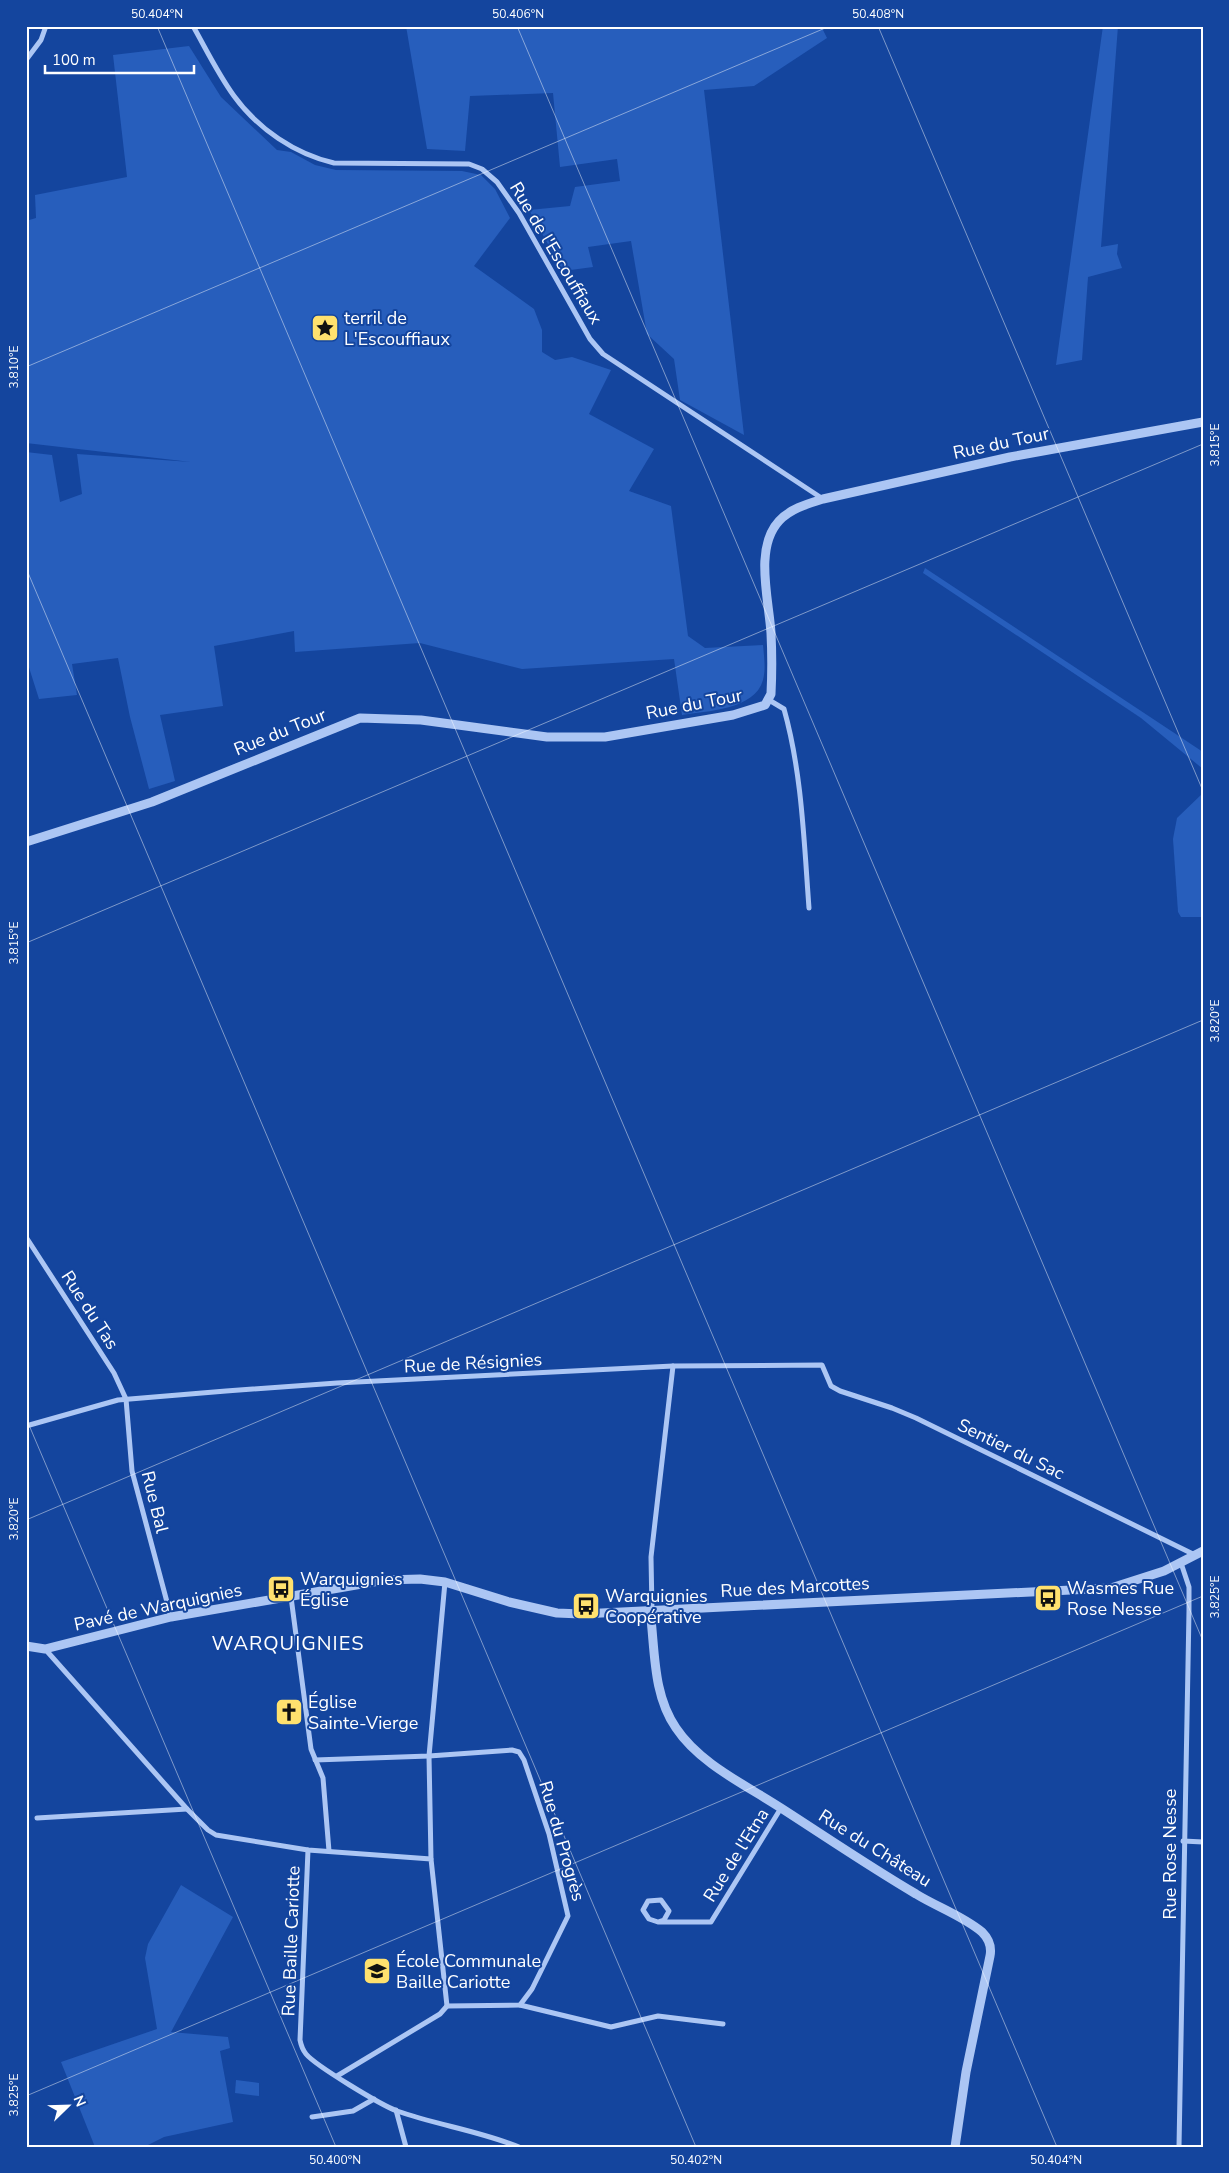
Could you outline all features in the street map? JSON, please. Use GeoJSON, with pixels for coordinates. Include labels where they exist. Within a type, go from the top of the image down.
{"type":"FeatureCollection","features":[{"type":"Feature","properties":{"kind":"street"},"geometry":{"type":"LineString","coordinates":[[26,60],[41,40],[46,26]]}},
{"type":"Feature","properties":{"kind":"street","name":"Rue de l'Escouffiaux"},"geometry":{"type":"LineString","coordinates":[[193,26],[234,97],[268,131],[298,150],[315,158],[334,163],[469,164],[482,169],[498,182],[518,213],[590,339],[603,354],[822,499]]}},
{"type":"Feature","properties":{"kind":"street","name":"Rue du Tour"},"geometry":{"type":"LineString","coordinates":[[26,842],[152,802],[360,718],[421,720],[547,737],[605,737],[733,716],[759,708],[769,700],[772,675],[765,562],[767,543],[777,522],[785,515],[822,499],[1010,457],[1203,422]]}},
{"type":"Feature","properties":{"kind":"street"},"geometry":{"type":"LineString","coordinates":[[769,700],[784,709],[794,756],[802,821],[809,908]]}},
{"type":"Feature","properties":{"kind":"street","name":"Rue du Tas"},"geometry":{"type":"LineString","coordinates":[[26,1237],[114,1373],[126,1399]]}},
{"type":"Feature","properties":{"kind":"street","name":"Rue de Résignies"},"geometry":{"type":"LineString","coordinates":[[126,1399],[337,1383],[674,1366],[822,1365]]}},
{"type":"Feature","properties":{"kind":"street","name":"Sentier du Sac"},"geometry":{"type":"LineString","coordinates":[[822,1365],[832,1386],[840,1391],[916,1418],[1199,1554]]}},
{"type":"Feature","properties":{"kind":"street"},"geometry":{"type":"LineString","coordinates":[[652,1611],[652,1548],[674,1366]]}},
{"type":"Feature","properties":{"kind":"street"},"geometry":{"type":"LineString","coordinates":[[26,1426],[126,1399]]}},
{"type":"Feature","properties":{"kind":"street","name":"Rue Bal"},"geometry":{"type":"LineString","coordinates":[[126,1399],[132,1471],[172,1617]]}},
{"type":"Feature","properties":{"kind":"street","name":"Rue des Marcottes"},"geometry":{"type":"LineString","coordinates":[[652,1611],[1111,1588],[1140,1580],[1199,1554]]}},
{"type":"Feature","properties":{"kind":"street","name":"Rue Rose Nesse"},"geometry":{"type":"LineString","coordinates":[[1179,2147],[1189,1587],[1181,1563]]}},
{"type":"Feature","properties":{"kind":"street","name":"Pavé de Warquignies"},"geometry":{"type":"LineString","coordinates":[[26,1646],[45,1649],[172,1617],[385,1580],[420,1579],[445,1582],[509,1602],[557,1612],[581,1614],[652,1611]]}},
{"type":"Feature","properties":{"kind":"street"},"geometry":{"type":"LineString","coordinates":[[338,2076],[440,2014],[447,2006],[431,1859],[429,1756],[445,1582]]}},
{"type":"Feature","properties":{"kind":"street"},"geometry":{"type":"LineString","coordinates":[[291,1597],[311,1749],[323,1778],[328,1851]]}},
{"type":"Feature","properties":{"kind":"street","name":"Rue du Château"},"geometry":{"type":"LineString","coordinates":[[652,1611],[658,1683],[664,1707],[689,1744],[704,1758],[894,1881],[968,1923],[982,1933],[989,1941],[990,1956],[966,2072],[955,2147]]}},
{"type":"Feature","properties":{"kind":"street","name":"Rue Baille Cariotte"},"geometry":{"type":"LineString","coordinates":[[45,1649],[187,1809],[208,1830],[216,1835],[308,1850],[300,2040],[306,2054],[374,2099],[396,2110],[500,2139],[519,2147]]}},
{"type":"Feature","properties":{"kind":"street","name":"Rue du Progrès"},"geometry":{"type":"LineString","coordinates":[[429,1756],[502,1750],[519,1752],[524,1760],[548,1834],[568,1916],[532,1989],[520,2005]]}},
{"type":"Feature","properties":{"kind":"street"},"geometry":{"type":"LineString","coordinates":[[315,1760],[429,1756]]}},
{"type":"Feature","properties":{"kind":"street","name":"Rue de l'Etna"},"geometry":{"type":"LineString","coordinates":[[658,1922],[711,1922],[781,1808]]}},
{"type":"Feature","properties":{"kind":"street"},"geometry":{"type":"LineString","coordinates":[[36,1818],[187,1809]]}},
{"type":"Feature","properties":{"kind":"street"},"geometry":{"type":"LineString","coordinates":[[1183,1841],[1203,1842]]}},
{"type":"Feature","properties":{"kind":"street"},"geometry":{"type":"LineString","coordinates":[[308,1850],[431,1859]]}},
{"type":"Feature","properties":{"kind":"street"},"geometry":{"type":"LineString","coordinates":[[661,1900],[669,1911],[664,1920],[658,1922],[649,1919],[643,1910],[648,1901],[661,1900]]}},
{"type":"Feature","properties":{"kind":"street"},"geometry":{"type":"LineString","coordinates":[[447,2006],[520,2005],[611,2027],[658,2016],[723,2024]]}},
{"type":"Feature","properties":{"kind":"street"},"geometry":{"type":"LineString","coordinates":[[312,2117],[353,2111],[374,2099]]}},
{"type":"Feature","properties":{"kind":"street"},"geometry":{"type":"LineString","coordinates":[[396,2110],[406,2147]]}},
{"type":"Feature","properties":{"kind":"shaded area"},"geometry":{"type":"Polygon","coordinates":[[[406,26],[821,26],[827,38],[754,86],[704,90],[744,435],[680,400],[674,359],[647,334],[631,241],[588,247],[593,267],[563,271],[529,210],[570,206],[575,187],[620,181],[617,159],[560,167],[553,93],[470,96],[465,151],[427,149],[406,26]]]}},
{"type":"Feature","properties":{"kind":"shaded area"},"geometry":{"type":"Polygon","coordinates":[[[1103,26],[1118,26],[1101,247],[1118,244],[1117,254],[1122,268],[1088,277],[1082,360],[1056,365],[1103,26]]]}},
{"type":"Feature","properties":{"kind":"shaded area"},"geometry":{"type":"Polygon","coordinates":[[[189,46],[221,97],[277,150],[291,152],[315,165],[336,170],[462,171],[481,175],[495,189],[510,218],[474,266],[534,309],[542,330],[542,352],[555,360],[572,357],[611,370],[589,414],[654,449],[629,491],[671,506],[688,636],[705,648],[763,645],[764,676],[758,690],[750,698],[729,707],[682,715],[674,659],[522,669],[420,643],[295,652],[294,631],[214,646],[223,706],[160,715],[175,781],[149,789],[130,717],[118,658],[72,664],[77,695],[39,699],[26,658],[26,452],[52,455],[60,502],[82,494],[77,454],[191,462],[26,443],[26,221],[36,218],[35,195],[127,177],[113,55],[189,46]]]}},
{"type":"Feature","properties":{"kind":"shaded area"},"geometry":{"type":"Polygon","coordinates":[[[925,568],[1203,752],[1203,769],[1141,718],[923,573],[925,568]]]}},
{"type":"Feature","properties":{"kind":"shaded area"},"geometry":{"type":"Polygon","coordinates":[[[1203,793],[1203,917],[1181,917],[1178,912],[1173,839],[1177,818],[1203,793]]]}},
{"type":"Feature","properties":{"kind":"shaded area"},"geometry":{"type":"Polygon","coordinates":[[[181,1885],[233,1917],[171,2032],[228,2037],[230,2048],[220,2051],[233,2122],[164,2137],[144,2147],[95,2147],[61,2062],[157,2029],[145,1958],[148,1944],[181,1885]]]}},
{"type":"Feature","properties":{"kind":"shaded area"},"geometry":{"type":"Polygon","coordinates":[[[236,2080],[259,2083],[259,2096],[235,2093],[236,2080]]]}},
{"type":"Feature","properties":{"kind":"place","name":"terril de L'Escouffiaux"},"geometry":{"type":"Point","coordinates":[325,328]}},
{"type":"Feature","properties":{"kind":"place","name":"Warquignies Église"},"geometry":{"type":"Point","coordinates":[281,1589]}},
{"type":"Feature","properties":{"kind":"place","name":"Wasmes Rue Rose Nesse"},"geometry":{"type":"Point","coordinates":[1048,1598]}},
{"type":"Feature","properties":{"kind":"place","name":"Warquignies Coopérative"},"geometry":{"type":"Point","coordinates":[586,1606]}},
{"type":"Feature","properties":{"kind":"place","name":"Église Sainte-Vierge"},"geometry":{"type":"Point","coordinates":[289,1712]}},
{"type":"Feature","properties":{"kind":"place","name":"École Communale Baille Cariotte"},"geometry":{"type":"Point","coordinates":[377,1971]}},
{"type":"Feature","properties":{"kind":"district","name":"WARQUIGNIES"},"geometry":{"type":"Point","coordinates":[288,1643]}}]}
